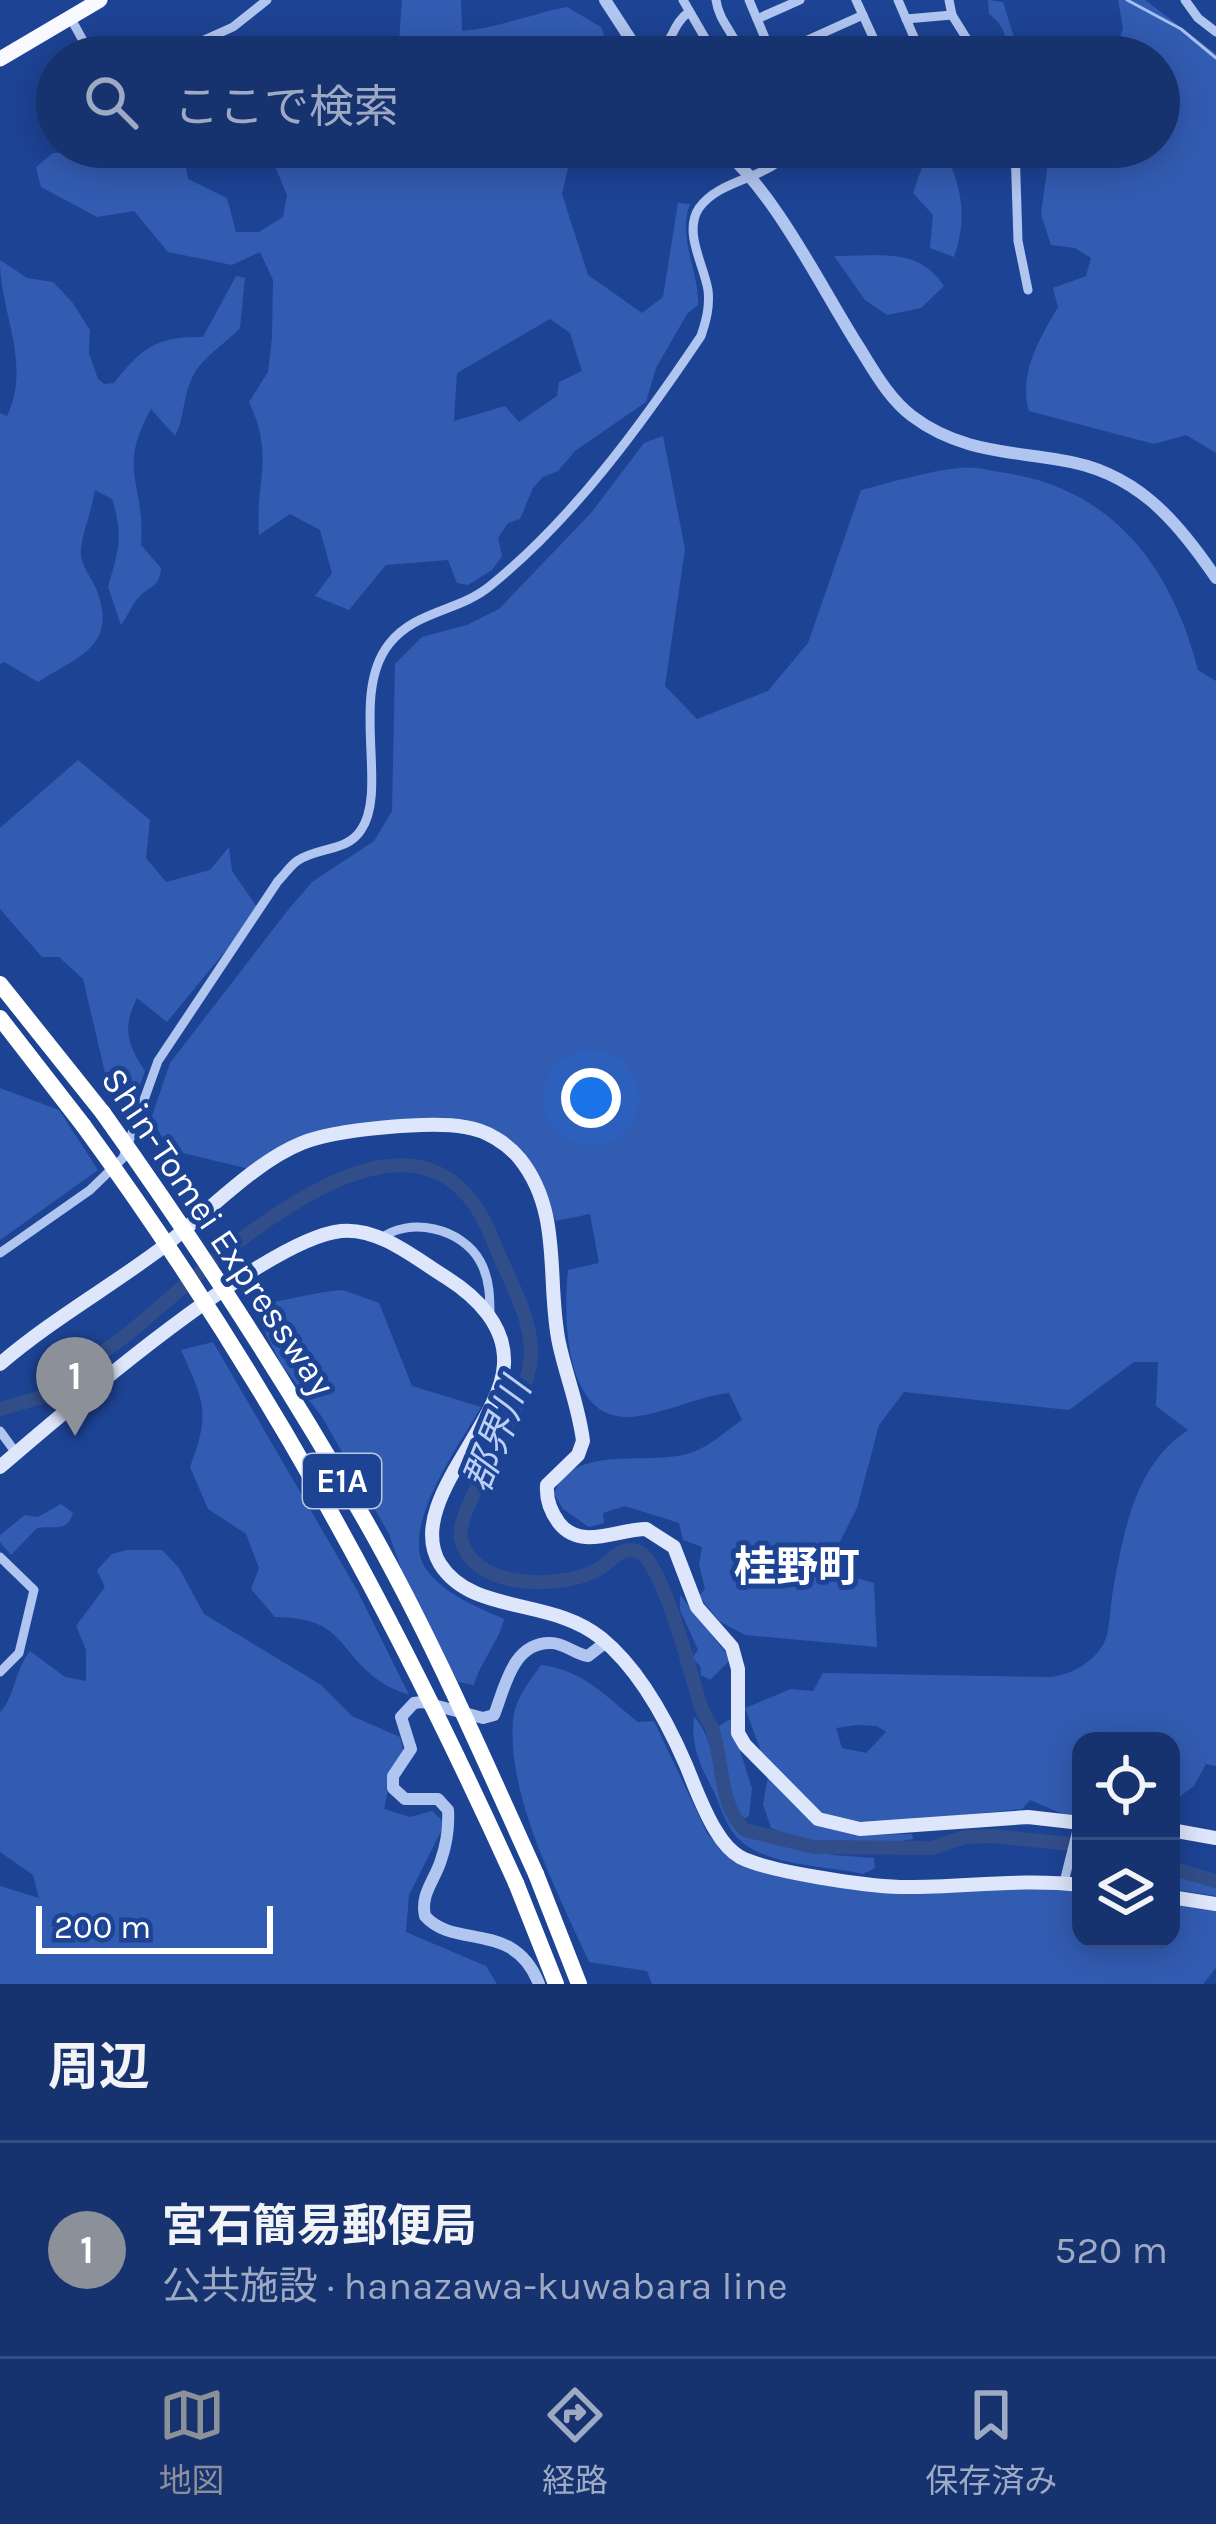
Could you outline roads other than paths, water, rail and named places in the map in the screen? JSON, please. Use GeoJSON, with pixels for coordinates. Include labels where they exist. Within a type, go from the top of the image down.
{"type":"FeatureCollection","features":[{"type":"Feature","properties":{"kind":"highway","name":"Shin-Tomei Expressway"},"geometry":{"type":"LineString","coordinates":[[0,984],[103,1114],[232,1300],[367,1523],[454,1693],[580,1984]]}},
{"type":"Feature","properties":{"kind":"highway","name":"Shin-Tomei Expressway"},"geometry":{"type":"LineString","coordinates":[[0,1018],[83,1125],[214,1312],[335,1515],[446,1727],[556,1984]]}},
{"type":"Feature","properties":{"kind":"main road"},"geometry":{"type":"LineString","coordinates":[[38,36],[100,0]]}},
{"type":"Feature","properties":{"kind":"main road"},"geometry":{"type":"LineString","coordinates":[[0,58],[36,37]]}},
{"type":"Feature","properties":{"kind":"main road"},"geometry":{"type":"LineString","coordinates":[[0,1364],[145,1260],[267,1163],[303,1142],[356,1131],[462,1126],[483,1132],[506,1145],[527,1170],[554,1246],[554,1308],[583,1441],[578,1455],[547,1485],[554,1515],[575,1535],[590,1538],[646,1528],[674,1547],[697,1607],[736,1658],[737,1720],[745,1745],[806,1810],[844,1828],[1028,1816],[1072,1826]]}},
{"type":"Feature","properties":{"kind":"main road"},"geometry":{"type":"LineString","coordinates":[[0,1467],[14,1450],[171,1330],[306,1241],[341,1231],[380,1239],[459,1286],[490,1317],[503,1348],[502,1383],[439,1502],[434,1551],[441,1565],[469,1590],[550,1610],[589,1628],[606,1642],[650,1700],[716,1831],[735,1854],[766,1866],[882,1886],[1070,1882]]}},
{"type":"Feature","properties":{"kind":"main road"},"geometry":{"type":"LineString","coordinates":[[1180,1832],[1216,1838]]}},
{"type":"Feature","properties":{"kind":"main road"},"geometry":{"type":"LineString","coordinates":[[1180,1898],[1216,1904]]}},
{"type":"Feature","properties":{"kind":"street"},"geometry":{"type":"LineString","coordinates":[[213,36],[233,27],[266,0]]}},
{"type":"Feature","properties":{"kind":"street"},"geometry":{"type":"LineString","coordinates":[[605,0],[628,36]]}},
{"type":"Feature","properties":{"kind":"street"},"geometry":{"type":"LineString","coordinates":[[683,0],[703,36]]}},
{"type":"Feature","properties":{"kind":"street"},"geometry":{"type":"LineString","coordinates":[[716,0],[719,17],[734,36]]}},
{"type":"Feature","properties":{"kind":"street"},"geometry":{"type":"LineString","coordinates":[[748,0],[764,36]]}},
{"type":"Feature","properties":{"kind":"street"},"geometry":{"type":"LineString","coordinates":[[757,19],[800,0]]}},
{"type":"Feature","properties":{"kind":"street"},"geometry":{"type":"LineString","coordinates":[[856,0],[873,36]]}},
{"type":"Feature","properties":{"kind":"street"},"geometry":{"type":"LineString","coordinates":[[898,0],[913,36]]}},
{"type":"Feature","properties":{"kind":"street"},"geometry":{"type":"LineString","coordinates":[[949,0],[965,36]]}},
{"type":"Feature","properties":{"kind":"street"},"geometry":{"type":"LineString","coordinates":[[1185,0],[1216,32]]}},
{"type":"Feature","properties":{"kind":"street"},"geometry":{"type":"LineString","coordinates":[[671,36],[677,19],[689,12]]}},
{"type":"Feature","properties":{"kind":"street"},"geometry":{"type":"LineString","coordinates":[[817,36],[863,15]]}},
{"type":"Feature","properties":{"kind":"street"},"geometry":{"type":"LineString","coordinates":[[906,19],[952,15]]}},
{"type":"Feature","properties":{"kind":"street"},"geometry":{"type":"LineString","coordinates":[[70,17],[80,36]]}},
{"type":"Feature","properties":{"kind":"street"},"geometry":{"type":"LineString","coordinates":[[742,168],[879,379],[909,414],[948,439],[974,447],[1066,460],[1109,472],[1168,512],[1216,578]]}},
{"type":"Feature","properties":{"kind":"street"},"geometry":{"type":"LineString","coordinates":[[0,1252],[113,1171],[132,1138],[158,1061],[278,881],[296,862],[360,833],[368,818],[371,697],[382,655],[403,628],[419,617],[488,588],[609,465],[701,336],[709,313],[693,226],[699,207],[769,168]]}},
{"type":"Feature","properties":{"kind":"street"},"geometry":{"type":"LineString","coordinates":[[1016,168],[1020,267],[1028,290]]}},
{"type":"Feature","properties":{"kind":"street"},"geometry":{"type":"LineString","coordinates":[[380,1239],[403,1226],[428,1227],[460,1240],[480,1262],[490,1292],[490,1317]]}},
{"type":"Feature","properties":{"kind":"street"},"geometry":{"type":"LineString","coordinates":[[0,1431],[14,1450]]}},
{"type":"Feature","properties":{"kind":"street"},"geometry":{"type":"LineString","coordinates":[[0,1556],[34,1590],[20,1653],[0,1672]]}},
{"type":"Feature","properties":{"kind":"street"},"geometry":{"type":"LineString","coordinates":[[539,1984],[518,1952],[472,1933],[437,1927],[424,1916],[422,1901],[440,1864],[448,1815],[437,1799],[405,1799],[391,1783],[411,1749],[401,1717],[406,1709],[422,1702],[483,1718],[494,1714],[509,1670],[526,1652],[552,1643],[588,1656],[606,1642]]}},
{"type":"Feature","properties":{"kind":"street"},"geometry":{"type":"LineString","coordinates":[[1070,1882],[1076,1840]]}},
{"type":"Feature","properties":{"kind":"waterway"},"geometry":{"type":"LineString","coordinates":[[1127,0],[1181,29],[1216,58]]}},
{"type":"Feature","properties":{"kind":"waterway","name":"郡界川"},"geometry":{"type":"LineString","coordinates":[[0,1409],[42,1397],[262,1224],[316,1191],[369,1170],[419,1167],[461,1189],[494,1243],[530,1340],[519,1401],[462,1524],[461,1538],[468,1555],[498,1576],[539,1582],[579,1577],[624,1551],[641,1553],[667,1600],[716,1741],[730,1808],[745,1830],[814,1847],[932,1848],[965,1837],[992,1836],[1072,1844]]}},
{"type":"Feature","properties":{"kind":"waterway","name":"郡界川"},"geometry":{"type":"LineString","coordinates":[[1180,1871],[1216,1881]]}},
{"type":"Feature","properties":{"kind":"place","name":"宮石簡易郵便局"},"geometry":{"type":"Point","coordinates":[75,1436]}},
{"type":"Feature","properties":{"kind":"district","name":"桂野町"},"geometry":{"type":"Point","coordinates":[797,1567]}}]}
